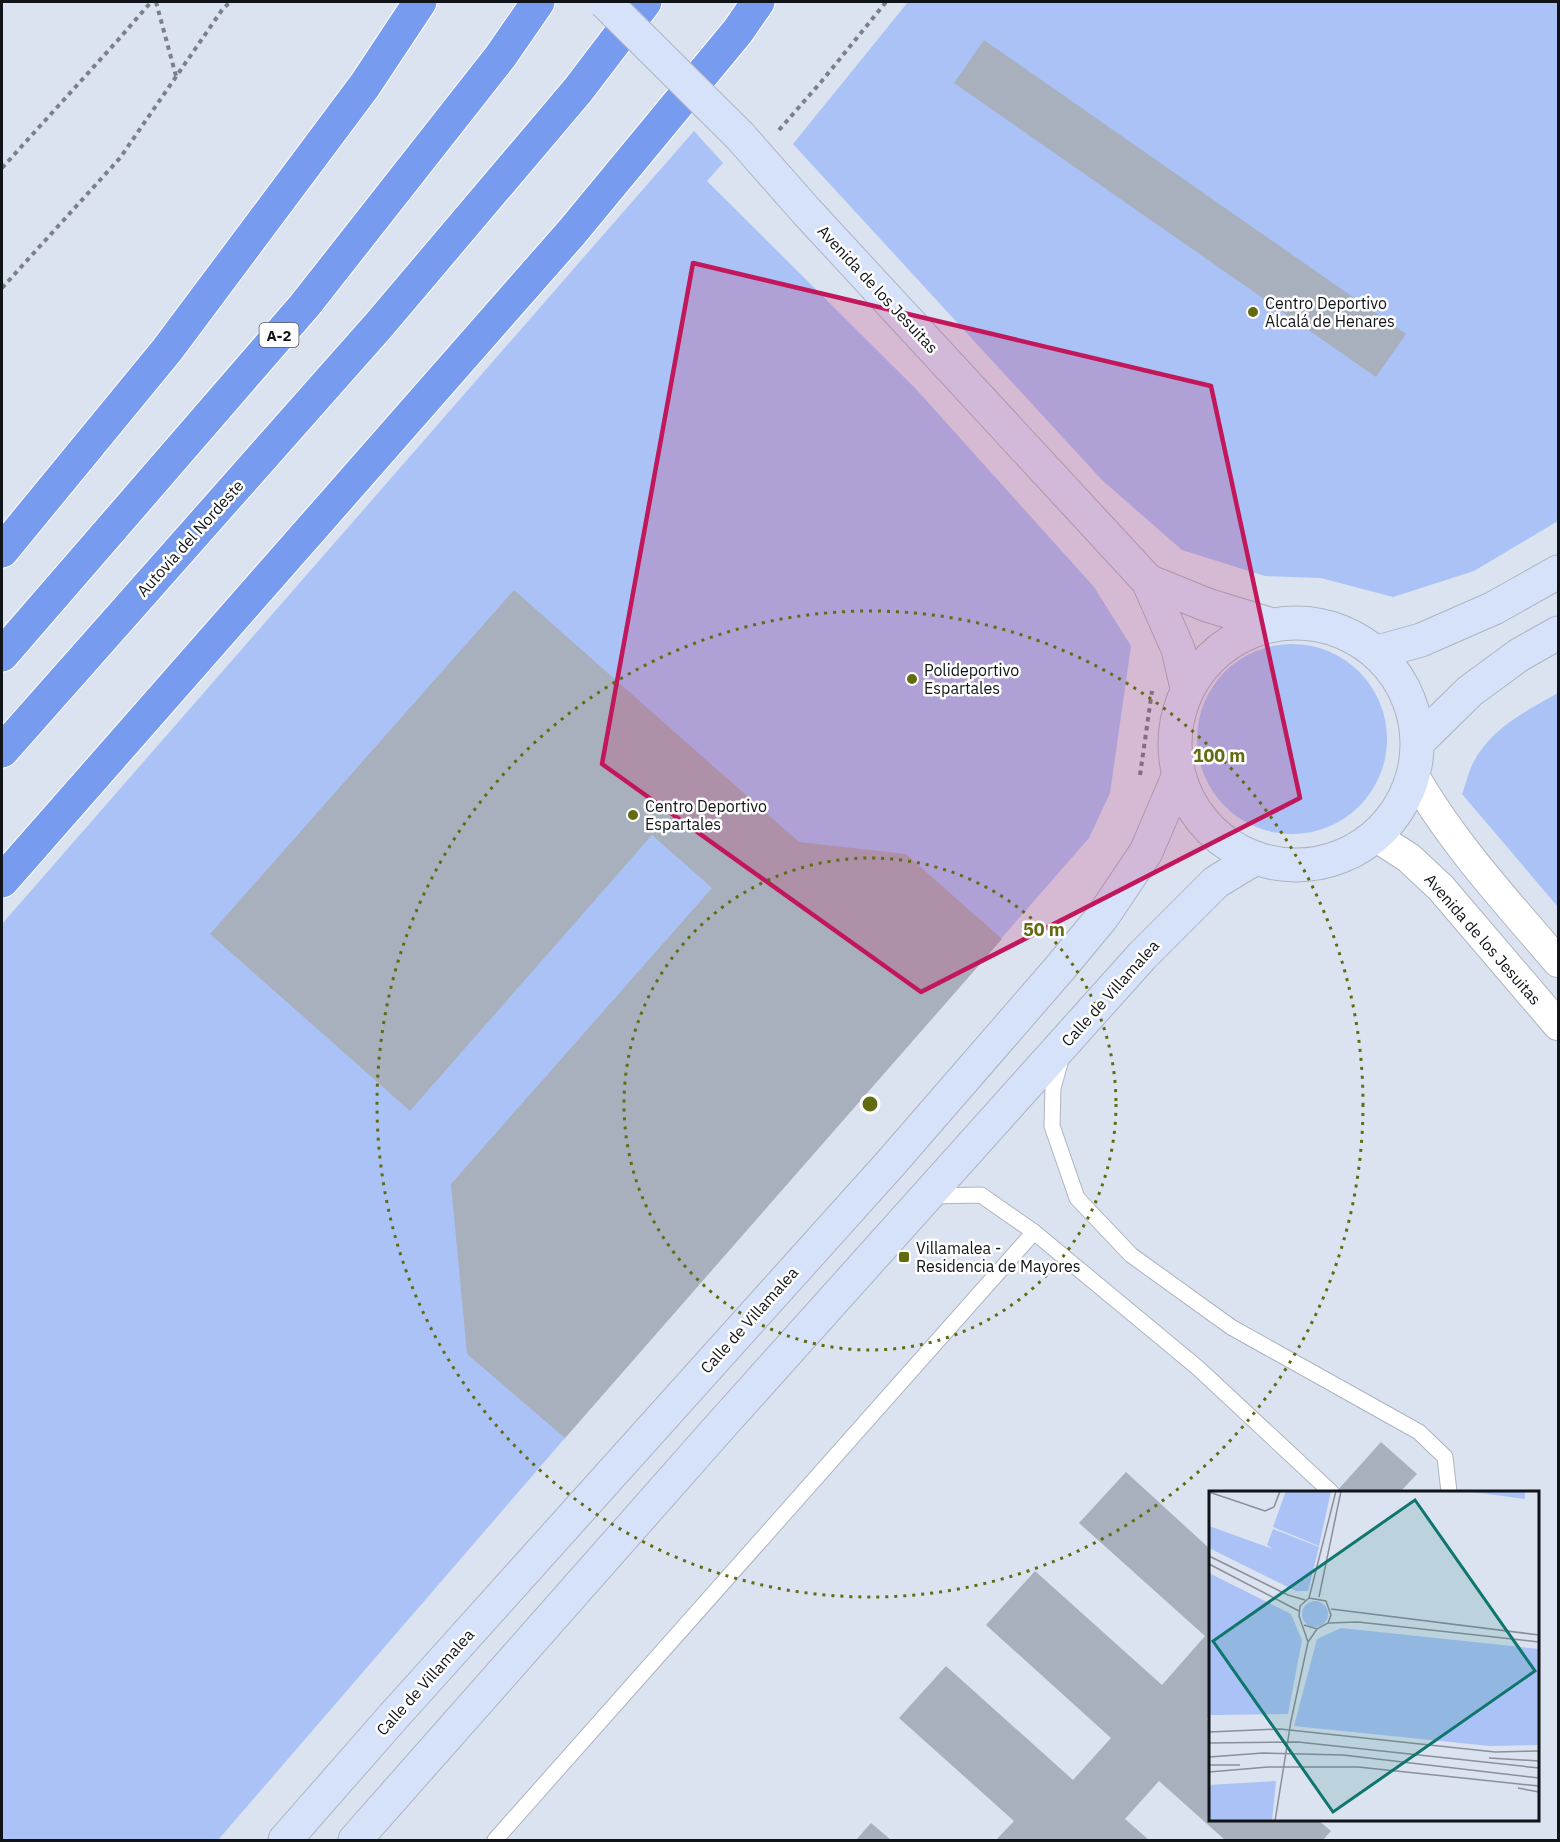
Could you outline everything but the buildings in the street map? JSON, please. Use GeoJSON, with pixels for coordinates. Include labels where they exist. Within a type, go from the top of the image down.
{"type":"FeatureCollection","features":[{"type":"Feature","properties":{"kind":"highway"},"geometry":{"type":"LineString","coordinates":[[2,551],[167,350],[365,85],[420,2]]}},
{"type":"Feature","properties":{"kind":"highway","name":"A-2"},"geometry":{"type":"LineString","coordinates":[[2,655],[305,305],[500,57],[538,2]]}},
{"type":"Feature","properties":{"kind":"highway","name":"Autovía del Nordeste"},"geometry":{"type":"LineString","coordinates":[[2,751],[379,325],[578,90],[645,2]]}},
{"type":"Feature","properties":{"kind":"highway"},"geometry":{"type":"LineString","coordinates":[[2,881],[572,232],[738,31],[758,2]]}},
{"type":"Feature","properties":{"kind":"highway"},"geometry":{"type":"LineString","coordinates":[[2,530],[80,456]]}},
{"type":"Feature","properties":{"kind":"street","name":"Avenida de los Jesuitas"},"geometry":{"type":"LineString","coordinates":[[604,2],[740,136],[1148,581],[1178,649],[1187,688]]}},
{"type":"Feature","properties":{"kind":"street"},"geometry":{"type":"LineString","coordinates":[[1378,652],[1421,640],[1494,608],[1558,572]]}},
{"type":"Feature","properties":{"kind":"street","name":"Avenida de los Jesuitas"},"geometry":{"type":"LineString","coordinates":[[1148,581],[1207,605],[1269,624]]}},
{"type":"Feature","properties":{"kind":"street"},"geometry":{"type":"LineString","coordinates":[[1306,621],[1346,631],[1378,652],[1401,680],[1416,717],[1419,741],[1414,776],[1400,809],[1375,836],[1356,851],[1321,863],[1287,866],[1254,859],[1215,836],[1194,812],[1178,777],[1174,736],[1187,688],[1221,647],[1269,624],[1306,621]]}},
{"type":"Feature","properties":{"kind":"street"},"geometry":{"type":"LineString","coordinates":[[1419,741],[1470,691],[1519,655],[1558,633]]}},
{"type":"Feature","properties":{"kind":"street"},"geometry":{"type":"LineString","coordinates":[[1414,776],[1433,808],[1473,862],[1558,962]]}},
{"type":"Feature","properties":{"kind":"street","name":"Calle de Villamalea"},"geometry":{"type":"LineString","coordinates":[[285,1840],[890,1164],[1067,959],[1103,916],[1146,852],[1178,777]]}},
{"type":"Feature","properties":{"kind":"street","name":"Avenida de los Jesuitas"},"geometry":{"type":"LineString","coordinates":[[1375,836],[1409,858],[1441,888],[1558,1025]]}},
{"type":"Feature","properties":{"kind":"street","name":"Calle de Villamalea"},"geometry":{"type":"LineString","coordinates":[[356,1840],[701,1448],[1142,956],[1216,882],[1254,859]]}},
{"type":"Feature","properties":{"kind":"lane"},"geometry":{"type":"LineString","coordinates":[[1066,1041],[1053,1088],[1052,1126],[1077,1198],[1131,1255],[1231,1327],[1419,1432],[1445,1457],[1449,1491]]}},
{"type":"Feature","properties":{"kind":"lane"},"geometry":{"type":"LineString","coordinates":[[926,1196],[981,1195],[1034,1232],[1198,1368],[1330,1491]]}},
{"type":"Feature","properties":{"kind":"lane"},"geometry":{"type":"LineString","coordinates":[[495,1840],[1034,1232]]}},
{"type":"Feature","properties":{"kind":"path"},"geometry":{"type":"LineString","coordinates":[[2,168],[151,2]]}},
{"type":"Feature","properties":{"kind":"path"},"geometry":{"type":"LineString","coordinates":[[156,2],[176,76]]}},
{"type":"Feature","properties":{"kind":"path"},"geometry":{"type":"LineString","coordinates":[[2,288],[120,158],[222,10],[230,2]]}},
{"type":"Feature","properties":{"kind":"path"},"geometry":{"type":"LineString","coordinates":[[773,137],[886,2]]}},
{"type":"Feature","properties":{"kind":"path"},"geometry":{"type":"LineString","coordinates":[[1140,778],[1153,681]]}},
{"type":"Feature","properties":{"kind":"highlighted area"},"geometry":{"type":"Polygon","coordinates":[[[693,263],[1211,386],[1300,798],[921,992],[602,764],[693,263]]]}},
{"type":"Feature","properties":{"kind":"shaded area","name":"Centro Deportivo Alcalá de Henares"},"geometry":{"type":"Polygon","coordinates":[[[908,2],[1558,2],[1558,521],[1474,571],[1393,597],[1321,578],[1265,576],[1182,550],[1102,480],[793,144],[908,2]]]}},
{"type":"Feature","properties":{"kind":"shaded area","name":"Centro Deportivo Espartales"},"geometry":{"type":"Polygon","coordinates":[[[694,131],[723,163],[707,181],[916,389],[1094,587],[1131,646],[1110,793],[1089,838],[565,1438],[218,1840],[2,1840],[2,924],[694,131]]]}},
{"type":"Feature","properties":{"kind":"shaded area"},"geometry":{"type":"Polygon","coordinates":[[[1283,644],[1301,644],[1337,655],[1352,665],[1366,679],[1383,711],[1387,739],[1383,767],[1376,784],[1366,799],[1352,813],[1320,830],[1301,834],[1283,834],[1247,823],[1232,813],[1218,799],[1201,767],[1197,748],[1197,730],[1208,694],[1218,679],[1232,665],[1264,648],[1283,644]]]}},
{"type":"Feature","properties":{"kind":"shaded area"},"geometry":{"type":"Polygon","coordinates":[[[1558,693],[1558,907],[1462,794],[1473,763],[1489,740],[1510,722],[1558,693]]]}},
{"type":"Feature","properties":{"kind":"place","name":"Centro Deportivo Alcalá de Henares"},"geometry":{"type":"Point","coordinates":[1253,312]}},
{"type":"Feature","properties":{"kind":"place","name":"Polideportivo Espartales"},"geometry":{"type":"Point","coordinates":[912,679]}},
{"type":"Feature","properties":{"kind":"place","name":"Centro Deportivo Espartales"},"geometry":{"type":"Point","coordinates":[633,815]}},
{"type":"Feature","properties":{"kind":"place","name":"Villamalea - Residencia de Mayores"},"geometry":{"type":"Point","coordinates":[904,1257]}}]}
